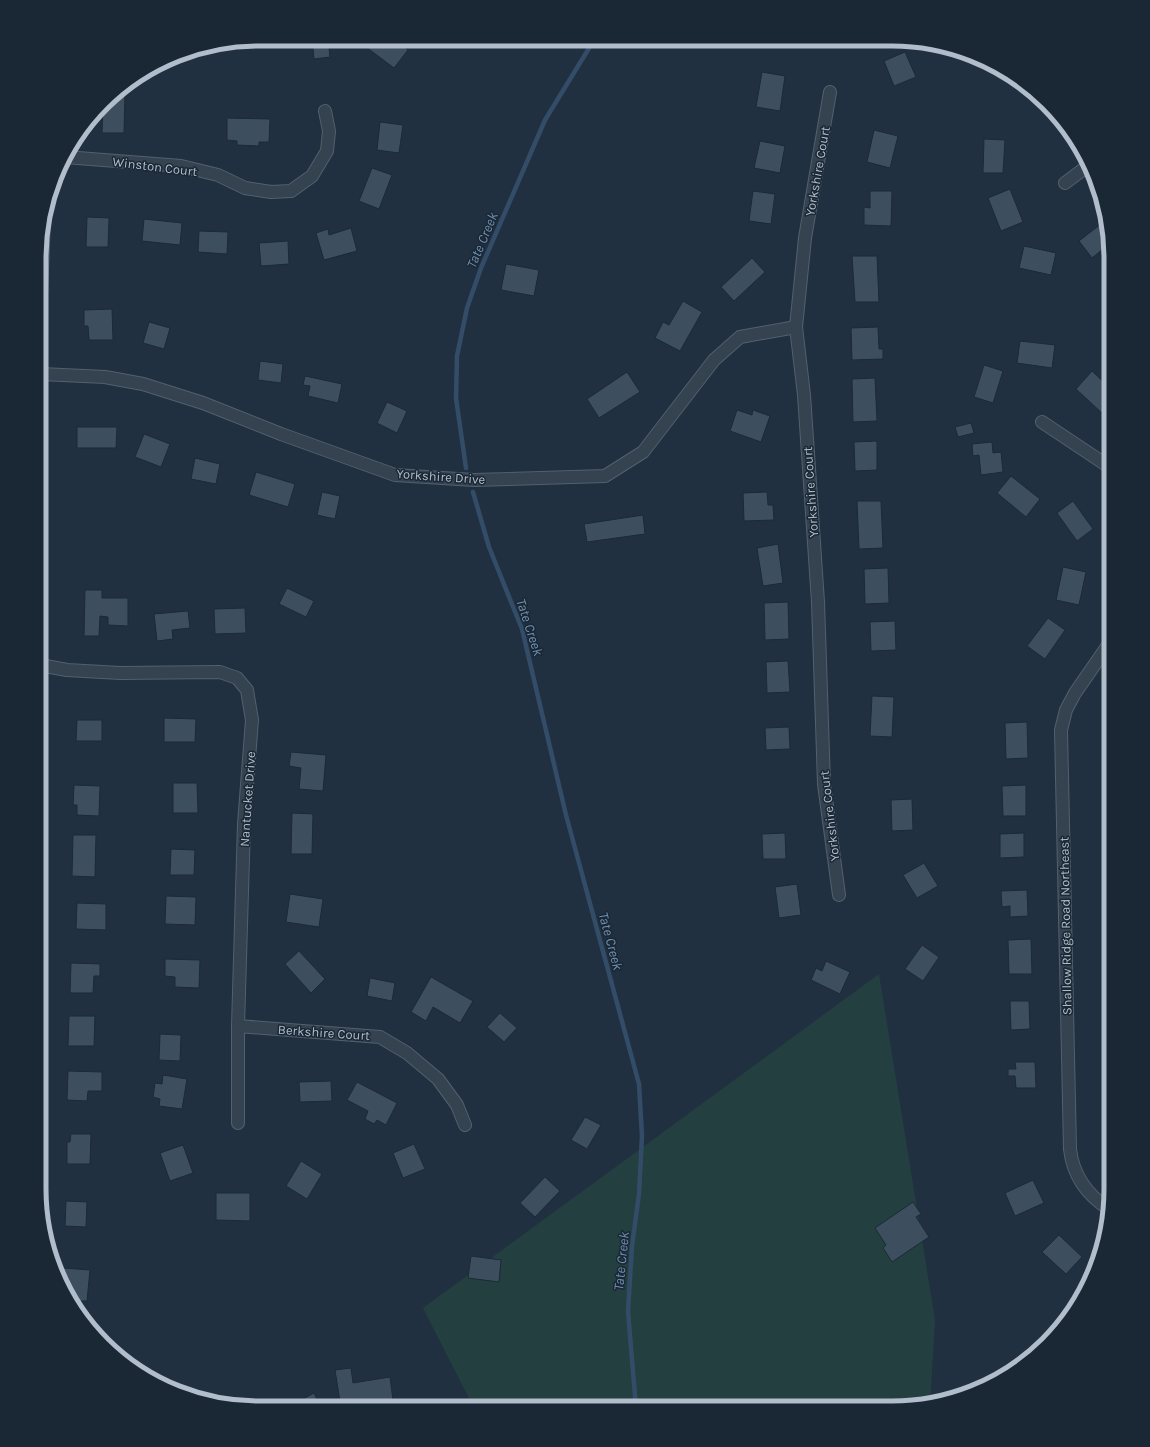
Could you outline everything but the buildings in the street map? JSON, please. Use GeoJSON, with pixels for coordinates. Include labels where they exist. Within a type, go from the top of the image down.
{"type":"FeatureCollection","features":[{"type":"Feature","properties":{"kind":"street","name":"Yorkshire Court"},"geometry":{"type":"LineString","coordinates":[[830,92],[805,238],[796,327],[804,395],[818,602],[824,784],[838,895]]}},
{"type":"Feature","properties":{"kind":"street","name":"Winston Court"},"geometry":{"type":"LineString","coordinates":[[71,157],[181,166],[218,175],[245,188],[271,192],[290,191],[312,176],[327,150],[329,131],[325,111]]}},
{"type":"Feature","properties":{"kind":"street"},"geometry":{"type":"LineString","coordinates":[[1065,183],[1084,169]]}},
{"type":"Feature","properties":{"kind":"street","name":"Yorkshire Drive"},"geometry":{"type":"LineString","coordinates":[[46,374],[105,377],[142,384],[203,403],[281,434],[395,475],[474,480],[605,476],[643,452],[714,360],[740,337],[796,327]]}},
{"type":"Feature","properties":{"kind":"street"},"geometry":{"type":"LineString","coordinates":[[1042,422],[1104,463]]}},
{"type":"Feature","properties":{"kind":"street","name":"Shallow Ridge Road Northeast"},"geometry":{"type":"LineString","coordinates":[[1104,651],[1074,693],[1066,710],[1061,730],[1070,1149],[1072,1164],[1082,1184],[1088,1193],[1104,1205]]}},
{"type":"Feature","properties":{"kind":"street","name":"Nantucket Drive"},"geometry":{"type":"LineString","coordinates":[[46,666],[67,670],[120,673],[220,672],[237,678],[247,690],[252,720],[244,824],[238,1026],[238,1123]]}},
{"type":"Feature","properties":{"kind":"street","name":"Berkshire Court"},"geometry":{"type":"LineString","coordinates":[[238,1026],[380,1037],[407,1053],[438,1079],[457,1105],[465,1125]]}},
{"type":"Feature","properties":{"kind":"green space"},"geometry":{"type":"Polygon","coordinates":[[[879,974],[935,1320],[930,1398],[906,1401],[470,1401],[423,1308],[879,974]]]}},
{"type":"Feature","properties":{"kind":"waterway","name":"Tate Creek"},"geometry":{"type":"LineString","coordinates":[[466,468],[456,398],[457,356],[467,308],[481,268],[545,120],[590,46]]}},
{"type":"Feature","properties":{"kind":"waterway","name":"Tate Creek"},"geometry":{"type":"LineString","coordinates":[[473,492],[489,547],[522,629],[566,815],[639,1084],[642,1136],[639,1194],[632,1246],[628,1311],[635,1401]]}}]}
